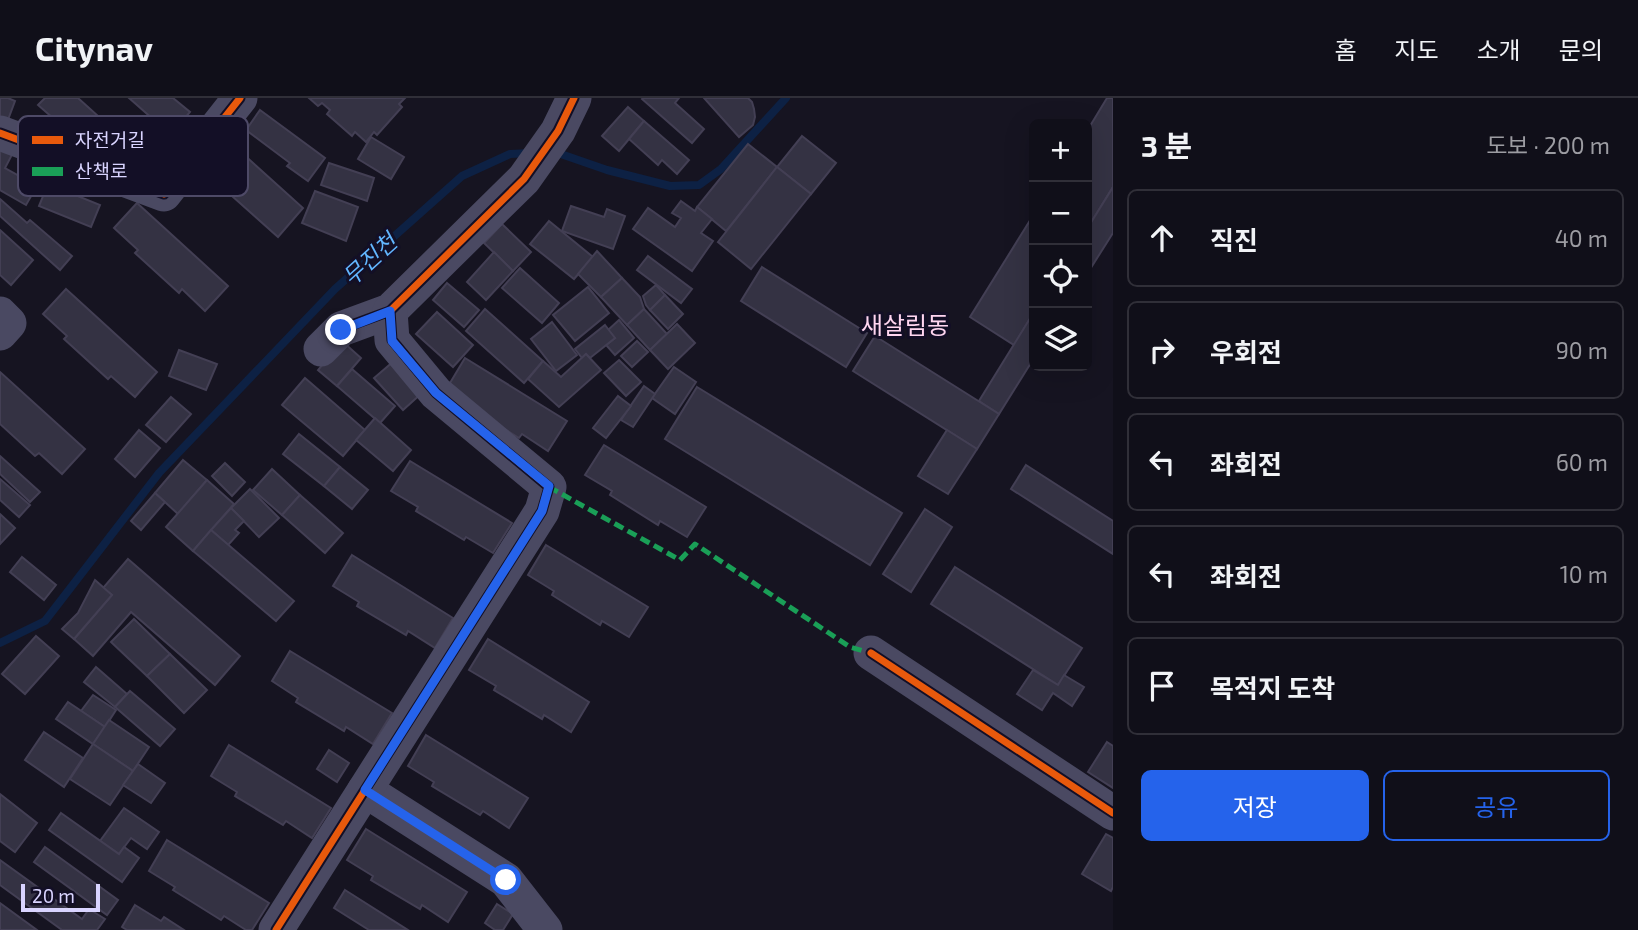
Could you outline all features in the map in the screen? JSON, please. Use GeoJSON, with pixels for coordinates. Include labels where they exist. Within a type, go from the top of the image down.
{"type":"FeatureCollection","features":[{"type":"Feature","properties":{"kind":"street"},"geometry":{"type":"LineString","coordinates":[[226,116],[240,98]]}},
{"type":"Feature","properties":{"kind":"street"},"geometry":{"type":"LineString","coordinates":[[331,339],[390,311],[524,179],[558,131],[574,98]]}},
{"type":"Feature","properties":{"kind":"street"},"geometry":{"type":"LineString","coordinates":[[0,133],[18,140]]}},
{"type":"Feature","properties":{"kind":"street"},"geometry":{"type":"LineString","coordinates":[[276,930],[542,511],[549,486],[436,393],[392,341],[390,311]]}},
{"type":"Feature","properties":{"kind":"street"},"geometry":{"type":"LineString","coordinates":[[0,314],[9,323],[0,333]]}},
{"type":"Feature","properties":{"kind":"street"},"geometry":{"type":"LineString","coordinates":[[871,653],[1113,813]]}},
{"type":"Feature","properties":{"kind":"street"},"geometry":{"type":"LineString","coordinates":[[365,790],[506,880],[545,930]]}},
{"type":"Feature","properties":{"kind":"building"},"geometry":{"type":"Polygon","coordinates":[[[0,98],[15,101],[6,125],[0,122],[0,98]]]}},
{"type":"Feature","properties":{"kind":"building"},"geometry":{"type":"Polygon","coordinates":[[[45,98],[78,98],[98,116],[51,116],[38,105],[45,98]]]}},
{"type":"Feature","properties":{"kind":"building"},"geometry":{"type":"Polygon","coordinates":[[[129,98],[173,98],[190,112],[187,116],[149,116],[129,98]]]}},
{"type":"Feature","properties":{"kind":"building"},"geometry":{"type":"Polygon","coordinates":[[[309,98],[405,98],[399,104],[402,107],[377,135],[374,132],[366,142],[355,132],[352,136],[327,114],[330,110],[322,103],[318,106],[309,98]]]}},
{"type":"Feature","properties":{"kind":"building"},"geometry":{"type":"Polygon","coordinates":[[[643,98],[679,98],[675,103],[704,129],[692,143],[643,98]]]}},
{"type":"Feature","properties":{"kind":"building"},"geometry":{"type":"Polygon","coordinates":[[[704,98],[748,98],[754,109],[753,125],[739,137],[704,98]]]}},
{"type":"Feature","properties":{"kind":"building"},"geometry":{"type":"Polygon","coordinates":[[[1107,98],[1113,98],[1113,187],[1092,221],[1092,182],[1092,123],[1107,98]]]}},
{"type":"Feature","properties":{"kind":"building"},"geometry":{"type":"Polygon","coordinates":[[[628,107],[644,121],[619,151],[602,136],[628,107]]]}},
{"type":"Feature","properties":{"kind":"building"},"geometry":{"type":"Polygon","coordinates":[[[260,110],[325,158],[308,181],[287,166],[290,163],[248,132],[248,127],[260,110]]]}},
{"type":"Feature","properties":{"kind":"building"},"geometry":{"type":"Polygon","coordinates":[[[644,121],[689,160],[677,174],[662,160],[658,165],[629,139],[644,121]]]}},
{"type":"Feature","properties":{"kind":"building"},"geometry":{"type":"Polygon","coordinates":[[[802,136],[836,163],[811,194],[777,167],[802,136]]]}},
{"type":"Feature","properties":{"kind":"building"},"geometry":{"type":"Polygon","coordinates":[[[371,137],[404,157],[391,179],[358,159],[371,137]]]}},
{"type":"Feature","properties":{"kind":"building"},"geometry":{"type":"Polygon","coordinates":[[[0,139],[16,147],[5,168],[18,175],[18,196],[31,196],[26,205],[0,190],[0,139]]]}},
{"type":"Feature","properties":{"kind":"building"},"geometry":{"type":"Polygon","coordinates":[[[748,144],[777,167],[726,231],[697,207],[748,144]]]}},
{"type":"Feature","properties":{"kind":"building"},"geometry":{"type":"Polygon","coordinates":[[[248,158],[303,208],[278,237],[232,196],[248,196],[248,158]]]}},
{"type":"Feature","properties":{"kind":"building"},"geometry":{"type":"Polygon","coordinates":[[[329,163],[374,178],[367,201],[321,185],[329,163]]]}},
{"type":"Feature","properties":{"kind":"building"},"geometry":{"type":"Polygon","coordinates":[[[777,167],[811,194],[751,269],[718,242],[777,167]]]}},
{"type":"Feature","properties":{"kind":"building"},"geometry":{"type":"Polygon","coordinates":[[[1113,187],[1113,233],[1092,266],[1092,245],[1092,221],[1113,187]]]}},
{"type":"Feature","properties":{"kind":"building"},"geometry":{"type":"Polygon","coordinates":[[[315,191],[358,207],[346,241],[302,223],[315,191]]]}},
{"type":"Feature","properties":{"kind":"building"},"geometry":{"type":"Polygon","coordinates":[[[43,196],[78,196],[100,205],[91,227],[39,206],[43,196]]]}},
{"type":"Feature","properties":{"kind":"building"},"geometry":{"type":"Polygon","coordinates":[[[0,199],[27,223],[30,220],[72,256],[60,270],[0,216],[0,199]]]}},
{"type":"Feature","properties":{"kind":"building"},"geometry":{"type":"Polygon","coordinates":[[[681,201],[695,211],[697,207],[712,219],[701,233],[713,241],[692,271],[633,229],[648,208],[675,227],[681,218],[672,213],[681,201]]]}},
{"type":"Feature","properties":{"kind":"building"},"geometry":{"type":"Polygon","coordinates":[[[137,203],[228,286],[205,311],[182,289],[179,293],[135,253],[138,250],[114,228],[137,203]]]}},
{"type":"Feature","properties":{"kind":"building"},"geometry":{"type":"Polygon","coordinates":[[[571,206],[604,217],[607,209],[625,216],[613,249],[562,231],[571,206]]]}},
{"type":"Feature","properties":{"kind":"building"},"geometry":{"type":"Polygon","coordinates":[[[549,221],[593,257],[574,279],[530,244],[549,221]]]}},
{"type":"Feature","properties":{"kind":"building"},"geometry":{"type":"Polygon","coordinates":[[[1029,222],[1029,320],[1014,345],[970,317],[1029,222]]]}},
{"type":"Feature","properties":{"kind":"building"},"geometry":{"type":"Polygon","coordinates":[[[502,224],[531,252],[513,271],[484,243],[502,224]]]}},
{"type":"Feature","properties":{"kind":"building"},"geometry":{"type":"Polygon","coordinates":[[[0,230],[33,260],[11,285],[0,275],[0,230]]]}},
{"type":"Feature","properties":{"kind":"building"},"geometry":{"type":"Polygon","coordinates":[[[597,251],[622,278],[601,297],[578,274],[597,251]]]}},
{"type":"Feature","properties":{"kind":"building"},"geometry":{"type":"Polygon","coordinates":[[[494,252],[513,271],[486,300],[467,282],[494,252]]]}},
{"type":"Feature","properties":{"kind":"building"},"geometry":{"type":"Polygon","coordinates":[[[648,256],[692,289],[681,303],[637,270],[648,256]]]}},
{"type":"Feature","properties":{"kind":"building"},"geometry":{"type":"Polygon","coordinates":[[[762,267],[867,333],[846,367],[741,301],[762,267]]]}},
{"type":"Feature","properties":{"kind":"building"},"geometry":{"type":"Polygon","coordinates":[[[520,268],[559,303],[542,323],[502,288],[520,268]]]}},
{"type":"Feature","properties":{"kind":"building"},"geometry":{"type":"Polygon","coordinates":[[[622,278],[640,297],[644,309],[627,325],[601,297],[622,278]]]}},
{"type":"Feature","properties":{"kind":"building"},"geometry":{"type":"Polygon","coordinates":[[[447,283],[479,310],[464,327],[433,300],[447,283]]]}},
{"type":"Feature","properties":{"kind":"building"},"geometry":{"type":"Polygon","coordinates":[[[656,285],[665,295],[650,310],[643,296],[656,285]]]}},
{"type":"Feature","properties":{"kind":"building"},"geometry":{"type":"Polygon","coordinates":[[[588,287],[609,313],[575,341],[553,315],[588,287]]]}},
{"type":"Feature","properties":{"kind":"building"},"geometry":{"type":"Polygon","coordinates":[[[66,289],[157,372],[135,397],[111,376],[108,379],[64,339],[67,336],[43,314],[66,289]]]}},
{"type":"Feature","properties":{"kind":"building"},"geometry":{"type":"Polygon","coordinates":[[[665,295],[683,314],[668,329],[650,310],[665,295]]]}},
{"type":"Feature","properties":{"kind":"building"},"geometry":{"type":"Polygon","coordinates":[[[485,309],[543,361],[524,383],[466,331],[485,309]]]}},
{"type":"Feature","properties":{"kind":"building"},"geometry":{"type":"Polygon","coordinates":[[[644,309],[667,334],[650,350],[627,325],[644,309]]]}},
{"type":"Feature","properties":{"kind":"building"},"geometry":{"type":"Polygon","coordinates":[[[437,312],[473,345],[453,367],[416,334],[437,312]]]}},
{"type":"Feature","properties":{"kind":"building"},"geometry":{"type":"Polygon","coordinates":[[[619,320],[634,338],[615,355],[606,345],[615,338],[608,330],[619,320]]]}},
{"type":"Feature","properties":{"kind":"building"},"geometry":{"type":"Polygon","coordinates":[[[1029,320],[1029,366],[999,414],[979,401],[1029,320]]]}},
{"type":"Feature","properties":{"kind":"building"},"geometry":{"type":"Polygon","coordinates":[[[552,322],[577,355],[556,371],[531,339],[552,322]]]}},
{"type":"Feature","properties":{"kind":"building"},"geometry":{"type":"Polygon","coordinates":[[[677,324],[695,343],[668,369],[650,350],[677,324]]]}},
{"type":"Feature","properties":{"kind":"building"},"geometry":{"type":"Polygon","coordinates":[[[605,325],[615,338],[590,358],[586,354],[582,358],[575,349],[605,325]]]}},
{"type":"Feature","properties":{"kind":"building"},"geometry":{"type":"Polygon","coordinates":[[[875,336],[999,414],[977,449],[853,371],[875,336]]]}},
{"type":"Feature","properties":{"kind":"building"},"geometry":{"type":"Polygon","coordinates":[[[342,341],[361,358],[337,386],[318,370],[342,341]]]}},
{"type":"Feature","properties":{"kind":"building"},"geometry":{"type":"Polygon","coordinates":[[[637,341],[648,352],[632,367],[621,356],[637,341]]]}},
{"type":"Feature","properties":{"kind":"building"},"geometry":{"type":"Polygon","coordinates":[[[179,350],[217,364],[206,390],[169,376],[179,350]]]}},
{"type":"Feature","properties":{"kind":"building"},"geometry":{"type":"Polygon","coordinates":[[[586,354],[601,370],[559,407],[528,379],[543,361],[561,377],[586,354]]]}},
{"type":"Feature","properties":{"kind":"building"},"geometry":{"type":"Polygon","coordinates":[[[465,358],[567,421],[548,451],[522,434],[519,438],[471,408],[447,388],[465,358]]]}},
{"type":"Feature","properties":{"kind":"building"},"geometry":{"type":"Polygon","coordinates":[[[619,360],[641,382],[626,396],[604,373],[619,360]]]}},
{"type":"Feature","properties":{"kind":"building"},"geometry":{"type":"Polygon","coordinates":[[[394,361],[422,393],[403,410],[374,378],[394,361]]]}},
{"type":"Feature","properties":{"kind":"building"},"geometry":{"type":"Polygon","coordinates":[[[674,367],[696,382],[675,414],[652,398],[674,367]]]}},
{"type":"Feature","properties":{"kind":"building"},"geometry":{"type":"Polygon","coordinates":[[[352,369],[395,406],[380,423],[337,386],[352,369]]]}},
{"type":"Feature","properties":{"kind":"building"},"geometry":{"type":"Polygon","coordinates":[[[0,372],[85,449],[62,474],[39,453],[35,456],[0,424],[0,372]]]}},
{"type":"Feature","properties":{"kind":"building"},"geometry":{"type":"Polygon","coordinates":[[[305,378],[365,430],[343,456],[282,405],[305,378]]]}},
{"type":"Feature","properties":{"kind":"building"},"geometry":{"type":"Polygon","coordinates":[[[644,386],[655,394],[633,427],[621,420],[644,386]]]}},
{"type":"Feature","properties":{"kind":"building"},"geometry":{"type":"Polygon","coordinates":[[[697,387],[902,513],[870,565],[665,439],[697,387]]]}},
{"type":"Feature","properties":{"kind":"building"},"geometry":{"type":"Polygon","coordinates":[[[618,396],[631,406],[606,438],[593,428],[618,396]]]}},
{"type":"Feature","properties":{"kind":"building"},"geometry":{"type":"Polygon","coordinates":[[[171,397],[191,414],[166,442],[146,425],[171,397]]]}},
{"type":"Feature","properties":{"kind":"building"},"geometry":{"type":"Polygon","coordinates":[[[375,418],[411,450],[393,471],[356,440],[375,418]]]}},
{"type":"Feature","properties":{"kind":"building"},"geometry":{"type":"Polygon","coordinates":[[[139,430],[160,448],[135,477],[115,459],[139,430]]]}},
{"type":"Feature","properties":{"kind":"building"},"geometry":{"type":"Polygon","coordinates":[[[947,430],[977,449],[948,494],[918,476],[947,430]]]}},
{"type":"Feature","properties":{"kind":"building"},"geometry":{"type":"Polygon","coordinates":[[[299,434],[340,467],[324,486],[283,454],[299,434]]]}},
{"type":"Feature","properties":{"kind":"building"},"geometry":{"type":"Polygon","coordinates":[[[604,445],[706,507],[687,537],[660,521],[658,525],[610,495],[612,491],[585,475],[604,445]]]}},
{"type":"Feature","properties":{"kind":"building"},"geometry":{"type":"Polygon","coordinates":[[[0,456],[40,492],[30,502],[0,474],[0,456]]]}},
{"type":"Feature","properties":{"kind":"building"},"geometry":{"type":"Polygon","coordinates":[[[183,460],[207,480],[178,514],[155,493],[183,460]]]}},
{"type":"Feature","properties":{"kind":"building"},"geometry":{"type":"Polygon","coordinates":[[[410,461],[512,523],[493,553],[466,537],[464,540],[416,511],[418,507],[391,491],[410,461]]]}},
{"type":"Feature","properties":{"kind":"building"},"geometry":{"type":"Polygon","coordinates":[[[225,463],[245,482],[232,496],[212,476],[225,463]]]}},
{"type":"Feature","properties":{"kind":"building"},"geometry":{"type":"Polygon","coordinates":[[[1026,465],[1113,521],[1113,554],[1011,489],[1026,465]]]}},
{"type":"Feature","properties":{"kind":"building"},"geometry":{"type":"Polygon","coordinates":[[[340,467],[368,490],[352,509],[324,486],[340,467]]]}},
{"type":"Feature","properties":{"kind":"building"},"geometry":{"type":"Polygon","coordinates":[[[272,469],[300,495],[282,515],[253,490],[272,469]]]}},
{"type":"Feature","properties":{"kind":"building"},"geometry":{"type":"Polygon","coordinates":[[[0,479],[30,505],[19,517],[0,500],[0,479]]]}},
{"type":"Feature","properties":{"kind":"building"},"geometry":{"type":"Polygon","coordinates":[[[207,480],[234,504],[193,551],[166,527],[207,480]]]}},
{"type":"Feature","properties":{"kind":"building"},"geometry":{"type":"Polygon","coordinates":[[[250,489],[279,518],[259,537],[231,508],[250,489]]]}},
{"type":"Feature","properties":{"kind":"building"},"geometry":{"type":"Polygon","coordinates":[[[155,493],[165,502],[141,530],[131,521],[155,493]]]}},
{"type":"Feature","properties":{"kind":"building"},"geometry":{"type":"Polygon","coordinates":[[[300,495],[343,533],[325,553],[282,515],[300,495]]]}},
{"type":"Feature","properties":{"kind":"building"},"geometry":{"type":"Polygon","coordinates":[[[231,508],[244,521],[235,530],[239,533],[228,545],[211,530],[231,508]]]}},
{"type":"Feature","properties":{"kind":"building"},"geometry":{"type":"Polygon","coordinates":[[[925,509],[952,527],[911,592],[883,574],[925,509]]]}},
{"type":"Feature","properties":{"kind":"building"},"geometry":{"type":"Polygon","coordinates":[[[0,514],[15,528],[0,544],[0,514]]]}},
{"type":"Feature","properties":{"kind":"building"},"geometry":{"type":"Polygon","coordinates":[[[211,530],[294,601],[276,621],[193,551],[211,530]]]}},
{"type":"Feature","properties":{"kind":"building"},"geometry":{"type":"Polygon","coordinates":[[[546,545],[648,607],[629,637],[602,621],[600,625],[552,595],[554,591],[528,575],[546,545]]]}},
{"type":"Feature","properties":{"kind":"building"},"geometry":{"type":"Polygon","coordinates":[[[352,555],[453,618],[435,648],[408,631],[406,635],[357,606],[359,602],[333,586],[352,555]]]}},
{"type":"Feature","properties":{"kind":"building"},"geometry":{"type":"Polygon","coordinates":[[[22,557],[56,585],[44,600],[10,572],[22,557]]]}},
{"type":"Feature","properties":{"kind":"building"},"geometry":{"type":"Polygon","coordinates":[[[128,559],[240,656],[215,685],[131,612],[93,656],[74,639],[112,595],[103,588],[128,559]]]}},
{"type":"Feature","properties":{"kind":"building"},"geometry":{"type":"Polygon","coordinates":[[[955,567],[1082,648],[1058,685],[931,604],[955,567]]]}},
{"type":"Feature","properties":{"kind":"building"},"geometry":{"type":"Polygon","coordinates":[[[95,580],[112,595],[74,639],[62,629],[78,613],[95,580]]]}},
{"type":"Feature","properties":{"kind":"building"},"geometry":{"type":"Polygon","coordinates":[[[134,619],[170,654],[147,676],[111,642],[134,619]]]}},
{"type":"Feature","properties":{"kind":"building"},"geometry":{"type":"Polygon","coordinates":[[[36,636],[59,656],[25,694],[2,674],[36,636]]]}},
{"type":"Feature","properties":{"kind":"building"},"geometry":{"type":"Polygon","coordinates":[[[488,639],[589,702],[571,732],[544,715],[542,719],[494,690],[496,686],[469,670],[488,639]]]}},
{"type":"Feature","properties":{"kind":"building"},"geometry":{"type":"Polygon","coordinates":[[[290,651],[392,713],[373,744],[346,727],[344,731],[296,702],[298,698],[272,681],[290,651]]]}},
{"type":"Feature","properties":{"kind":"building"},"geometry":{"type":"Polygon","coordinates":[[[170,654],[207,690],[184,713],[147,676],[170,654]]]}},
{"type":"Feature","properties":{"kind":"building"},"geometry":{"type":"Polygon","coordinates":[[[96,667],[127,694],[115,707],[84,682],[96,667]]]}},
{"type":"Feature","properties":{"kind":"building"},"geometry":{"type":"Polygon","coordinates":[[[1033,670],[1058,685],[1064,675],[1084,687],[1072,706],[1053,693],[1042,710],[1017,694],[1033,670]]]}},
{"type":"Feature","properties":{"kind":"building"},"geometry":{"type":"Polygon","coordinates":[[[130,691],[175,729],[160,746],[115,707],[130,691]]]}},
{"type":"Feature","properties":{"kind":"building"},"geometry":{"type":"Polygon","coordinates":[[[93,695],[116,710],[105,727],[81,711],[93,695]]]}},
{"type":"Feature","properties":{"kind":"building"},"geometry":{"type":"Polygon","coordinates":[[[68,702],[105,727],[93,744],[56,719],[68,702]]]}},
{"type":"Feature","properties":{"kind":"building"},"geometry":{"type":"Polygon","coordinates":[[[109,720],[149,747],[133,771],[93,744],[109,720]]]}},
{"type":"Feature","properties":{"kind":"building"},"geometry":{"type":"Polygon","coordinates":[[[44,732],[83,758],[64,787],[25,760],[44,732]]]}},
{"type":"Feature","properties":{"kind":"building"},"geometry":{"type":"Polygon","coordinates":[[[426,735],[528,798],[509,828],[483,811],[480,815],[432,786],[434,782],[408,766],[426,735]]]}},
{"type":"Feature","properties":{"kind":"building"},"geometry":{"type":"Polygon","coordinates":[[[1107,742],[1113,746],[1113,788],[1088,772],[1107,742]]]}},
{"type":"Feature","properties":{"kind":"building"},"geometry":{"type":"Polygon","coordinates":[[[93,744],[133,771],[110,805],[70,779],[93,744]]]}},
{"type":"Feature","properties":{"kind":"building"},"geometry":{"type":"Polygon","coordinates":[[[229,745],[331,808],[312,838],[286,821],[283,825],[235,796],[237,792],[211,776],[229,745]]]}},
{"type":"Feature","properties":{"kind":"building"},"geometry":{"type":"Polygon","coordinates":[[[329,750],[349,763],[337,782],[317,769],[329,750]]]}},
{"type":"Feature","properties":{"kind":"building"},"geometry":{"type":"Polygon","coordinates":[[[138,764],[165,783],[151,803],[123,785],[138,764]]]}},
{"type":"Feature","properties":{"kind":"building"},"geometry":{"type":"Polygon","coordinates":[[[0,794],[37,823],[15,852],[0,841],[0,794]]]}},
{"type":"Feature","properties":{"kind":"building"},"geometry":{"type":"Polygon","coordinates":[[[124,808],[159,832],[147,849],[131,838],[119,854],[100,841],[124,808]]]}},
{"type":"Feature","properties":{"kind":"building"},"geometry":{"type":"Polygon","coordinates":[[[61,813],[119,854],[124,847],[139,858],[122,882],[49,830],[61,813]]]}},
{"type":"Feature","properties":{"kind":"building"},"geometry":{"type":"Polygon","coordinates":[[[366,829],[467,892],[448,922],[422,905],[420,909],[371,880],[373,876],[347,860],[366,829]]]}},
{"type":"Feature","properties":{"kind":"building"},"geometry":{"type":"Polygon","coordinates":[[[1106,834],[1113,838],[1111,891],[1082,874],[1106,834]]]}},
{"type":"Feature","properties":{"kind":"building"},"geometry":{"type":"Polygon","coordinates":[[[167,840],[269,903],[252,930],[246,930],[224,916],[221,920],[173,890],[175,887],[149,871],[167,840]]]}},
{"type":"Feature","properties":{"kind":"building"},"geometry":{"type":"Polygon","coordinates":[[[45,847],[118,900],[107,915],[34,862],[45,847]]]}},
{"type":"Feature","properties":{"kind":"building"},"geometry":{"type":"Polygon","coordinates":[[[0,860],[82,919],[89,909],[105,919],[97,930],[62,930],[0,885],[0,860]]]}},
{"type":"Feature","properties":{"kind":"building"},"geometry":{"type":"Polygon","coordinates":[[[345,890],[408,930],[369,930],[334,908],[345,890]]]}},
{"type":"Feature","properties":{"kind":"building"},"geometry":{"type":"Polygon","coordinates":[[[0,903],[37,930],[0,930],[0,903]]]}},
{"type":"Feature","properties":{"kind":"building"},"geometry":{"type":"Polygon","coordinates":[[[497,904],[513,914],[503,930],[495,930],[485,923],[497,904]]]}},
{"type":"Feature","properties":{"kind":"building"},"geometry":{"type":"Polygon","coordinates":[[[135,905],[161,921],[164,917],[184,930],[127,930],[122,927],[135,905]]]}},
{"type":"Feature","properties":{"kind":"waterway","name":"무진천"},"geometry":{"type":"LineString","coordinates":[[555,152],[607,170],[670,186],[699,185],[721,169],[786,98]]}},
{"type":"Feature","properties":{"kind":"waterway","name":"무진천"},"geometry":{"type":"LineString","coordinates":[[0,643],[45,621],[159,473],[335,289],[462,176],[510,154],[531,153]]}},
{"type":"Feature","properties":{"kind":"marked path"},"geometry":{"type":"LineString","coordinates":[[549,487],[680,560],[695,544],[850,647],[871,653]]}},
{"type":"Feature","properties":{"kind":"cycle path"},"geometry":{"type":"LineString","coordinates":[[226,116],[240,98]]}},
{"type":"Feature","properties":{"kind":"cycle path"},"geometry":{"type":"LineString","coordinates":[[341,329],[390,311],[524,179],[558,131],[574,98]]}},
{"type":"Feature","properties":{"kind":"cycle path"},"geometry":{"type":"LineString","coordinates":[[0,133],[18,140]]}},
{"type":"Feature","properties":{"kind":"cycle path"},"geometry":{"type":"LineString","coordinates":[[276,930],[542,511],[549,487],[436,393],[392,340],[390,311]]}},
{"type":"Feature","properties":{"kind":"cycle path"},"geometry":{"type":"LineString","coordinates":[[871,653],[1113,813]]}},
{"type":"Feature","properties":{"kind":"district","name":"새살림동"},"geometry":{"type":"Point","coordinates":[905,324]}},
{"type":"Feature","properties":{"kind":"route"},"geometry":{"type":"LineString","coordinates":[[341,330],[390,311],[392,341],[436,393],[549,486],[542,511],[365,790],[506,880]]}}]}
